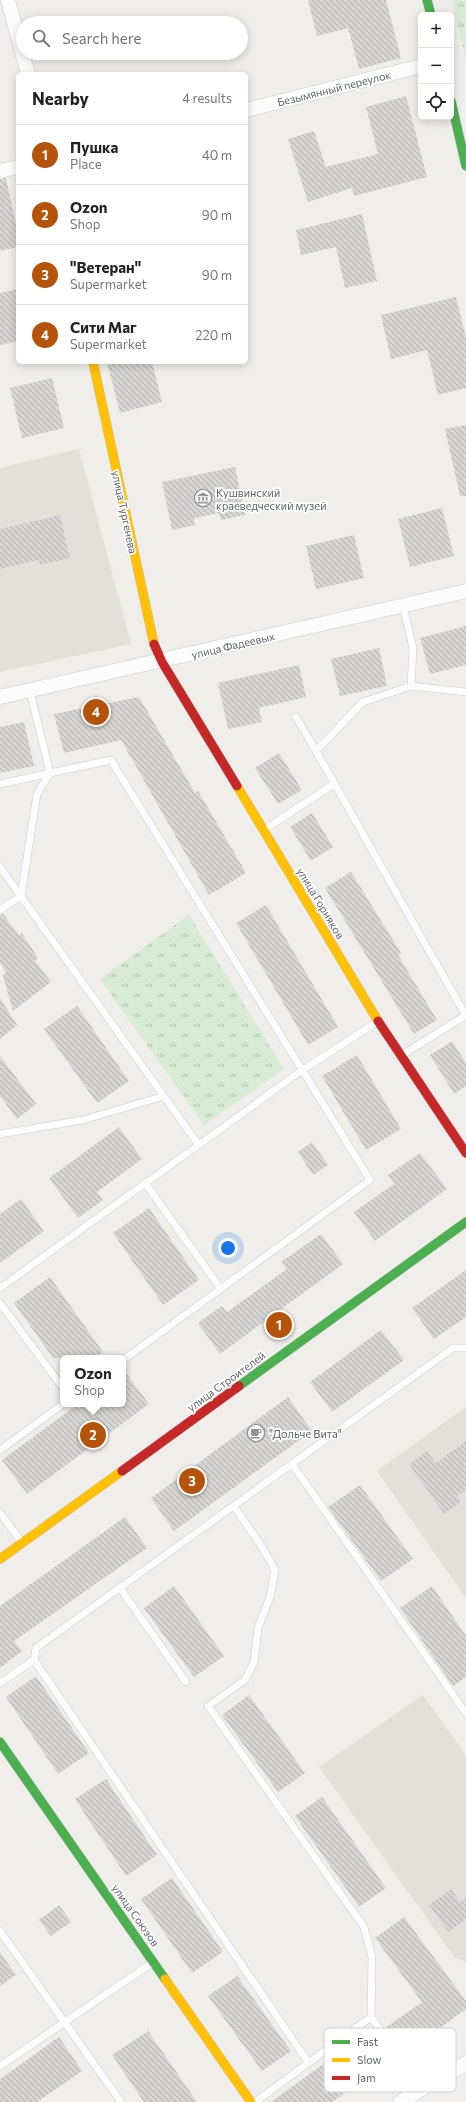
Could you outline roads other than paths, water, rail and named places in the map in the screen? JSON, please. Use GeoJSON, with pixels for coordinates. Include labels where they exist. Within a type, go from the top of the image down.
{"type":"FeatureCollection","features":[{"type":"Feature","properties":{"kind":"street"},"geometry":{"type":"LineString","coordinates":[[8,0],[16,30]]}},
{"type":"Feature","properties":{"kind":"street"},"geometry":{"type":"LineString","coordinates":[[427,0],[430,12]]}},
{"type":"Feature","properties":{"kind":"street"},"geometry":{"type":"LineString","coordinates":[[24,60],[27,72]]}},
{"type":"Feature","properties":{"kind":"street","name":"Безымянный переулок"},"geometry":{"type":"LineString","coordinates":[[248,109],[418,67]]}},
{"type":"Feature","properties":{"kind":"street"},"geometry":{"type":"LineString","coordinates":[[454,114],[466,166]]}},
{"type":"Feature","properties":{"kind":"street"},"geometry":{"type":"LineString","coordinates":[[0,171],[16,167]]}},
{"type":"Feature","properties":{"kind":"street","name":"улица Тургенева"},"geometry":{"type":"LineString","coordinates":[[93,364],[155,647],[162,662]]}},
{"type":"Feature","properties":{"kind":"street","name":"улица Фадеевых"},"geometry":{"type":"LineString","coordinates":[[0,697],[162,662],[466,591]]}},
{"type":"Feature","properties":{"kind":"street","name":"улица Горняков"},"geometry":{"type":"LineString","coordinates":[[162,662],[378,1021],[466,1153]]}},
{"type":"Feature","properties":{"kind":"street","name":"улица Строителей"},"geometry":{"type":"LineString","coordinates":[[0,1559],[466,1222]]}},
{"type":"Feature","properties":{"kind":"street","name":"улица Союзов"},"geometry":{"type":"LineString","coordinates":[[1,1744],[251,2102]]}},
{"type":"Feature","properties":{"kind":"street"},"geometry":{"type":"LineString","coordinates":[[456,2069],[466,2063]]}},
{"type":"Feature","properties":{"kind":"street"},"geometry":{"type":"LineString","coordinates":[[400,2102],[416,2092]]}},
{"type":"Feature","properties":{"kind":"lane"},"geometry":{"type":"LineString","coordinates":[[403,605],[413,648],[411,686]]}},
{"type":"Feature","properties":{"kind":"lane"},"geometry":{"type":"LineString","coordinates":[[316,751],[363,702],[411,686],[466,692]]}},
{"type":"Feature","properties":{"kind":"lane"},"geometry":{"type":"LineString","coordinates":[[0,910],[21,896],[37,794],[50,773],[30,691]]}},
{"type":"Feature","properties":{"kind":"lane"},"geometry":{"type":"LineString","coordinates":[[296,717],[466,1016],[402,1055]]}},
{"type":"Feature","properties":{"kind":"lane"},"geometry":{"type":"LineString","coordinates":[[0,784],[111,760],[301,1071],[370,1180],[126,1358]]}},
{"type":"Feature","properties":{"kind":"lane"},"geometry":{"type":"LineString","coordinates":[[264,831],[334,784]]}},
{"type":"Feature","properties":{"kind":"lane"},"geometry":{"type":"LineString","coordinates":[[0,867],[198,1144]]}},
{"type":"Feature","properties":{"kind":"lane"},"geometry":{"type":"LineString","coordinates":[[0,1288],[301,1071],[378,1021]]}},
{"type":"Feature","properties":{"kind":"lane"},"geometry":{"type":"LineString","coordinates":[[0,1134],[83,1120],[164,1096]]}},
{"type":"Feature","properties":{"kind":"lane"},"geometry":{"type":"LineString","coordinates":[[145,1183],[221,1288]]}},
{"type":"Feature","properties":{"kind":"lane"},"geometry":{"type":"LineString","coordinates":[[0,1303],[60,1384]]}},
{"type":"Feature","properties":{"kind":"lane"},"geometry":{"type":"LineString","coordinates":[[308,2062],[34,1660],[36,1648],[453,1348],[466,1348]]}},
{"type":"Feature","properties":{"kind":"lane"},"geometry":{"type":"LineString","coordinates":[[0,1450],[60,1406]]}},
{"type":"Feature","properties":{"kind":"lane"},"geometry":{"type":"LineString","coordinates":[[292,1464],[466,1713]]}},
{"type":"Feature","properties":{"kind":"lane"},"geometry":{"type":"LineString","coordinates":[[234,1506],[262,1547],[275,1570],[270,1597],[258,1628],[254,1662],[244,1680],[208,1706],[364,1927],[372,1957],[371,2017],[379,2028]]}},
{"type":"Feature","properties":{"kind":"lane"},"geometry":{"type":"LineString","coordinates":[[0,1513],[22,1543]]}},
{"type":"Feature","properties":{"kind":"lane"},"geometry":{"type":"LineString","coordinates":[[120,1588],[186,1682]]}},
{"type":"Feature","properties":{"kind":"lane"},"geometry":{"type":"LineString","coordinates":[[0,1683],[34,1660]]}},
{"type":"Feature","properties":{"kind":"lane"},"geometry":{"type":"LineString","coordinates":[[0,1931],[121,2102]]}},
{"type":"Feature","properties":{"kind":"lane"},"geometry":{"type":"LineString","coordinates":[[0,2066],[154,1962]]}},
{"type":"Feature","properties":{"kind":"lane"},"geometry":{"type":"LineString","coordinates":[[356,2028],[371,2017]]}},
{"type":"Feature","properties":{"kind":"lane"},"geometry":{"type":"LineString","coordinates":[[255,2102],[324,2051]]}},
{"type":"Feature","properties":{"kind":"place","name":"Кушвинский краеведческий музей"},"geometry":{"type":"Point","coordinates":[203,498]}},
{"type":"Feature","properties":{"kind":"place","name":"Сити Маг"},"geometry":{"type":"Point","coordinates":[96,712]}},
{"type":"Feature","properties":{"kind":"place","name":"Пушка"},"geometry":{"type":"Point","coordinates":[279,1325]}},
{"type":"Feature","properties":{"kind":"place","name":"\"Дольче Вита\""},"geometry":{"type":"Point","coordinates":[256,1433]}},
{"type":"Feature","properties":{"kind":"place","name":"Ozon"},"geometry":{"type":"Point","coordinates":[93,1435]}},
{"type":"Feature","properties":{"kind":"place","name":"\"Ветеран\""},"geometry":{"type":"Point","coordinates":[192,1481]}}]}
